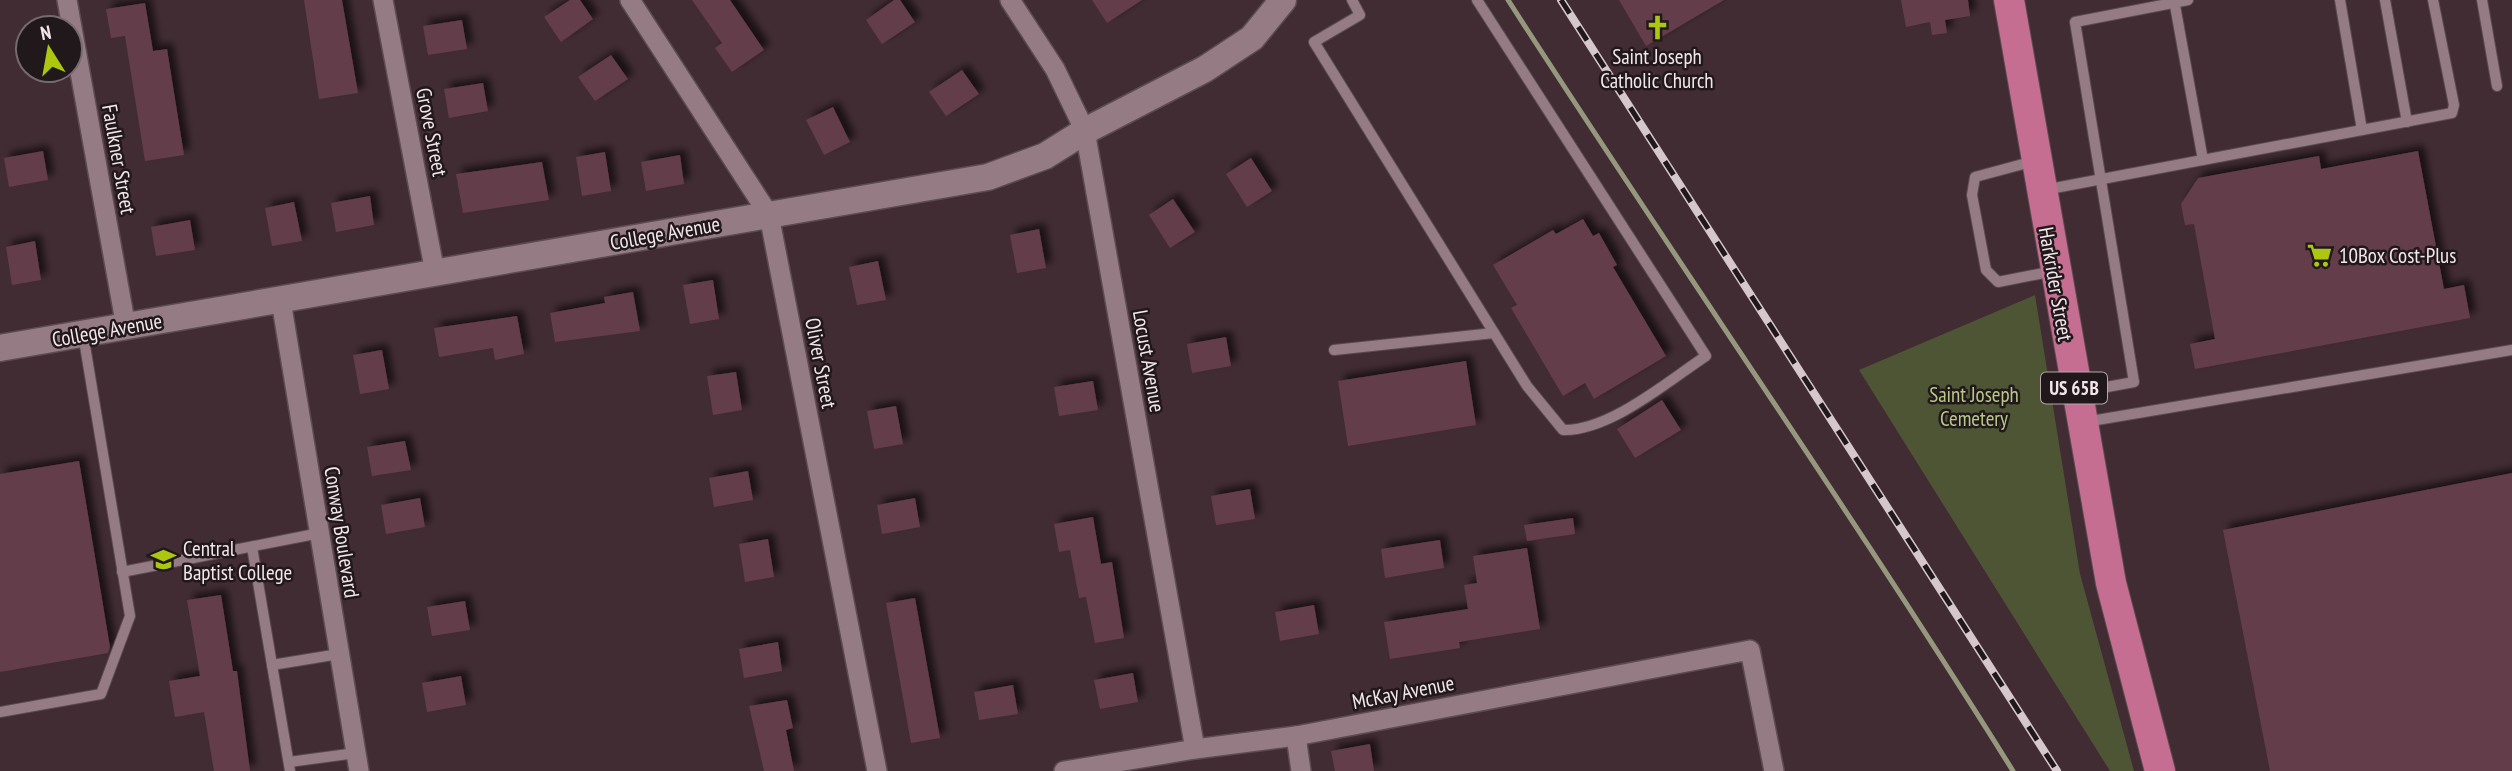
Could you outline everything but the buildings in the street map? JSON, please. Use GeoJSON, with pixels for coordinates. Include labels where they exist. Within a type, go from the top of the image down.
{"type":"FeatureCollection","features":[{"type":"Feature","properties":{"kind":"main road","name":"Harkrider Street"},"geometry":{"type":"LineString","coordinates":[[2009,0],[2080,423],[2111,583],[2160,771]]}},
{"type":"Feature","properties":{"kind":"street","name":"Faulkner Street"},"geometry":{"type":"LineString","coordinates":[[67,0],[126,327]]}},
{"type":"Feature","properties":{"kind":"street","name":"Grove Street"},"geometry":{"type":"LineString","coordinates":[[383,0],[435,273]]}},
{"type":"Feature","properties":{"kind":"street","name":"Oliver Street"},"geometry":{"type":"LineString","coordinates":[[630,0],[769,215],[877,771]]}},
{"type":"Feature","properties":{"kind":"street","name":"Locust Avenue"},"geometry":{"type":"LineString","coordinates":[[1010,0],[1055,69],[1085,131],[1195,748]]}},
{"type":"Feature","properties":{"kind":"street","name":"College Avenue"},"geometry":{"type":"LineString","coordinates":[[0,348],[988,177],[1045,156],[1085,131],[1205,69],[1252,37],[1283,0]]}},
{"type":"Feature","properties":{"kind":"street","name":"Conway Boulevard"},"geometry":{"type":"LineString","coordinates":[[281,300],[357,762]]}},
{"type":"Feature","properties":{"kind":"street","name":"McKay Avenue"},"geometry":{"type":"LineString","coordinates":[[1063,771],[1195,748],[1296,736],[1751,650],[1774,771]]}},
{"type":"Feature","properties":{"kind":"street"},"geometry":{"type":"LineString","coordinates":[[1296,736],[1301,771]]}},
{"type":"Feature","properties":{"kind":"lane"},"geometry":{"type":"LineString","coordinates":[[1352,0],[1360,15],[1314,42],[1527,386],[1563,430],[1575,430],[1627,410],[1706,356],[1477,0]]}},
{"type":"Feature","properties":{"kind":"lane"},"geometry":{"type":"LineString","coordinates":[[2075,393],[2134,382],[2075,22],[2189,0]]}},
{"type":"Feature","properties":{"kind":"lane"},"geometry":{"type":"LineString","coordinates":[[2340,0],[2362,130]]}},
{"type":"Feature","properties":{"kind":"lane"},"geometry":{"type":"LineString","coordinates":[[2385,0],[2407,122]]}},
{"type":"Feature","properties":{"kind":"lane"},"geometry":{"type":"LineString","coordinates":[[2040,190],[2452,113],[2454,105],[2434,0]]}},
{"type":"Feature","properties":{"kind":"lane"},"geometry":{"type":"LineString","coordinates":[[2482,0],[2497,86]]}},
{"type":"Feature","properties":{"kind":"lane"},"geometry":{"type":"LineString","coordinates":[[2175,1],[2203,160]]}},
{"type":"Feature","properties":{"kind":"lane"},"geometry":{"type":"LineString","coordinates":[[2035,161],[1975,177],[1972,195],[1986,270],[1998,282],[2054,271]]}},
{"type":"Feature","properties":{"kind":"lane"},"geometry":{"type":"LineString","coordinates":[[1335,350],[1494,333]]}},
{"type":"Feature","properties":{"kind":"lane"},"geometry":{"type":"LineString","coordinates":[[0,712],[102,694],[130,615],[83,334]]}},
{"type":"Feature","properties":{"kind":"lane"},"geometry":{"type":"LineString","coordinates":[[2080,423],[2512,350]]}},
{"type":"Feature","properties":{"kind":"lane"},"geometry":{"type":"LineString","coordinates":[[122,572],[320,534]]}},
{"type":"Feature","properties":{"kind":"lane"},"geometry":{"type":"LineString","coordinates":[[252,547],[289,766],[357,762]]}},
{"type":"Feature","properties":{"kind":"lane"},"geometry":{"type":"LineString","coordinates":[[272,665],[340,654]]}},
{"type":"Feature","properties":{"kind":"green space","name":"Saint Joseph Cemetery"},"geometry":{"type":"Polygon","coordinates":[[[2035,295],[2080,574],[2134,771],[2110,771],[1859,370],[2035,295]]]}},
{"type":"Feature","properties":{"kind":"waterway"},"geometry":{"type":"LineString","coordinates":[[1508,0],[1889,577],[2013,771]]}},
{"type":"Feature","properties":{"kind":"railway"},"geometry":{"type":"LineString","coordinates":[[1561,0],[2057,771]]}},
{"type":"Feature","properties":{"kind":"place","name":"Saint Joseph Catholic Church"},"geometry":{"type":"Point","coordinates":[1657,27]}},
{"type":"Feature","properties":{"kind":"place","name":"10Box Cost-Plus"},"geometry":{"type":"Point","coordinates":[2319,255]}},
{"type":"Feature","properties":{"kind":"place","name":"Central Baptist College"},"geometry":{"type":"Point","coordinates":[163,560]}}]}
